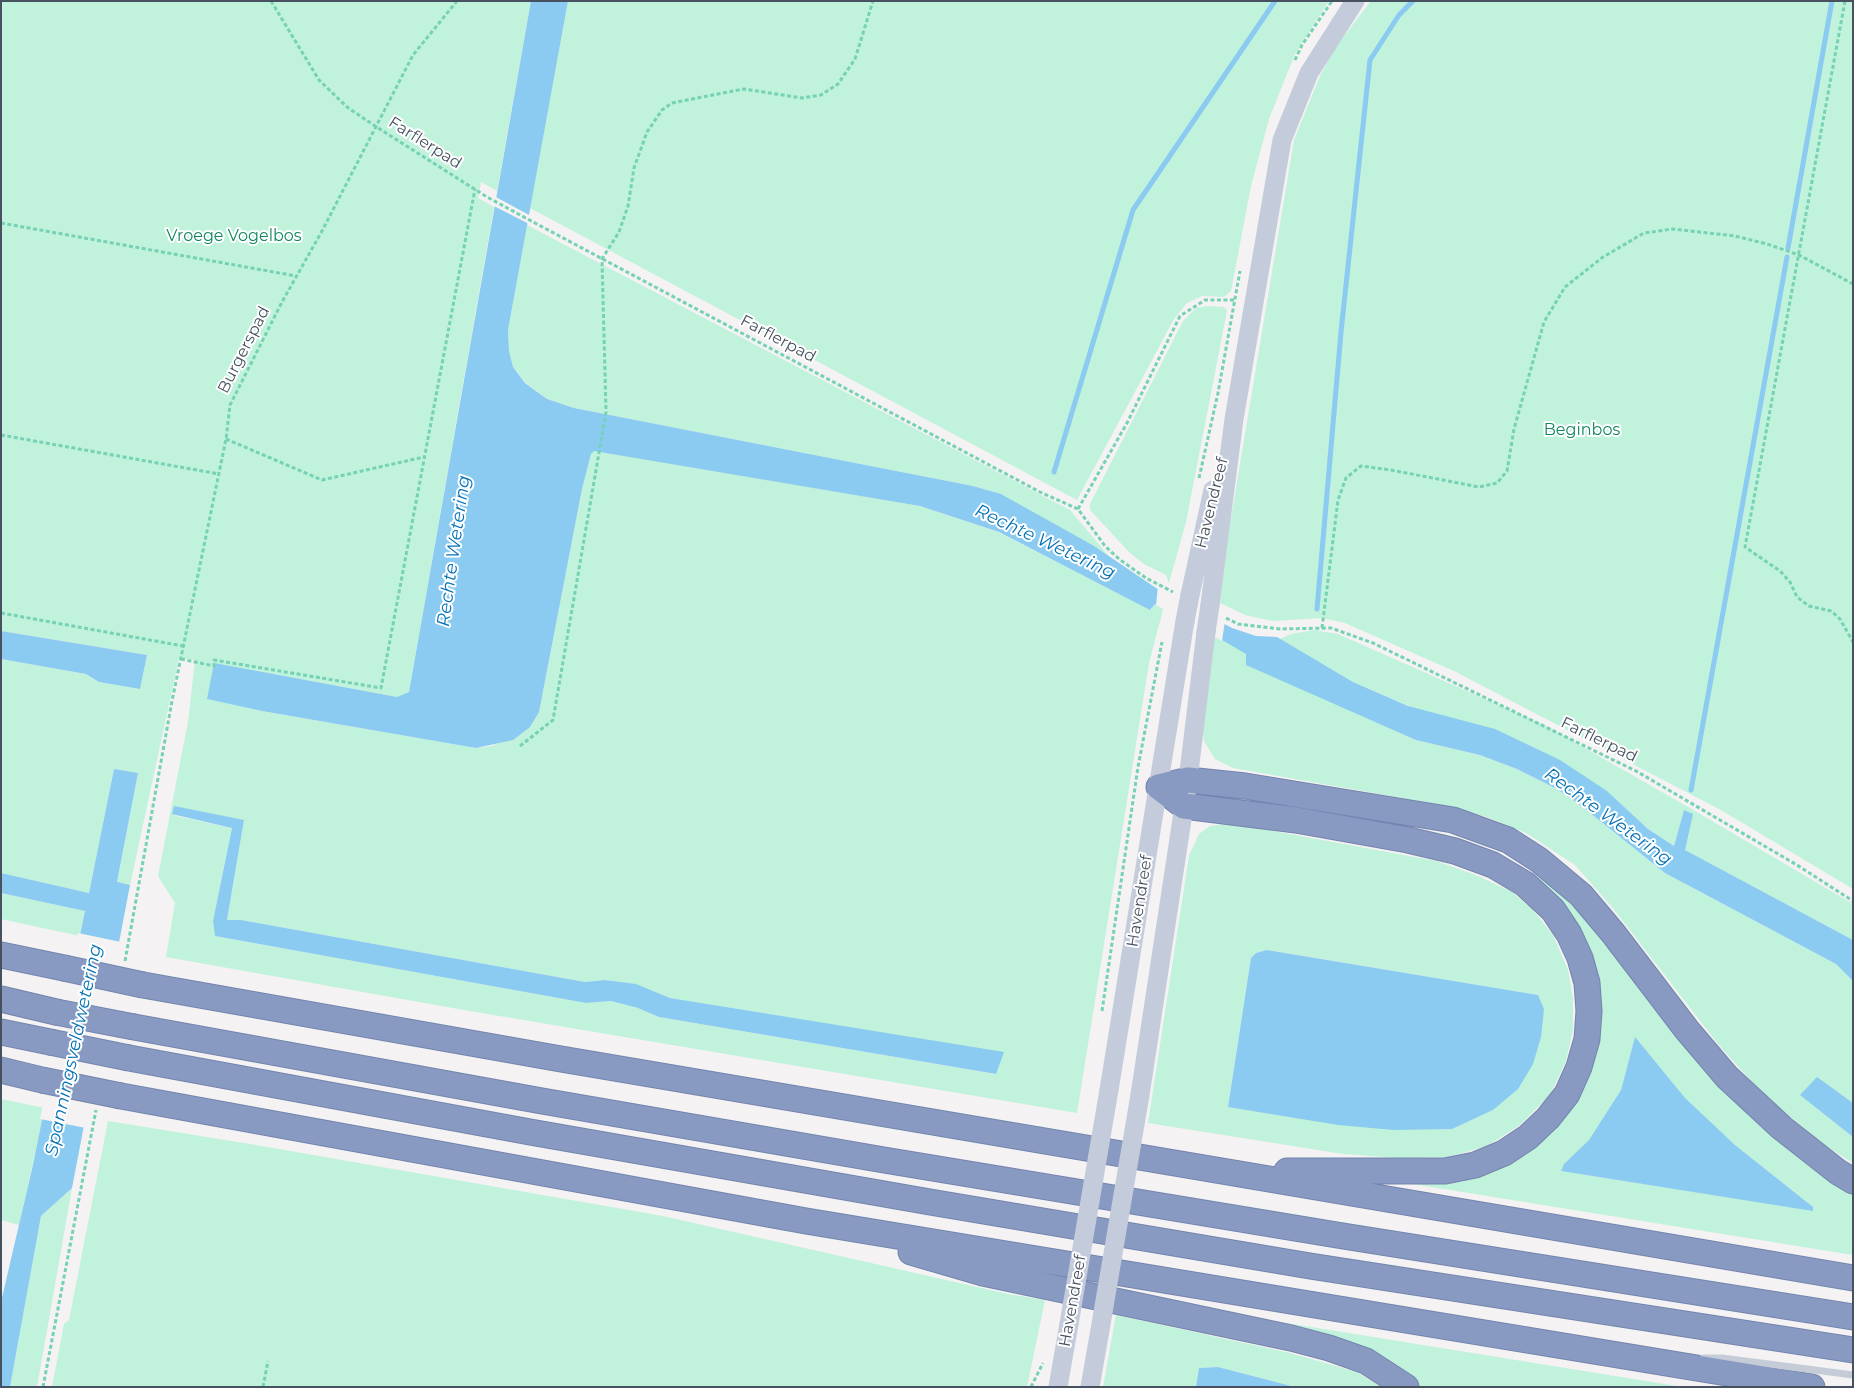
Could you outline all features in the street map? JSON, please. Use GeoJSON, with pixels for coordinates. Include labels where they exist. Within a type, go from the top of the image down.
{"type":"FeatureCollection","features":[{"type":"Feature","properties":{"kind":"highway"},"geometry":{"type":"LineString","coordinates":[[1159,787],[1188,780],[1244,786],[1453,820],[1508,840],[1539,860],[1581,895],[1613,933],[1687,1030],[1727,1077],[1782,1128],[1838,1172],[1853,1181]]}},
{"type":"Feature","properties":{"kind":"highway"},"geometry":{"type":"LineString","coordinates":[[1159,787],[1184,806],[1296,820],[1408,840],[1455,851],[1493,865],[1525,884],[1552,910],[1569,934],[1587,983],[1589,1011],[1587,1039],[1575,1076],[1566,1094],[1548,1118],[1528,1137],[1504,1153],[1475,1165],[1444,1172],[1214,1171]]}},
{"type":"Feature","properties":{"kind":"highway"},"geometry":{"type":"LineString","coordinates":[[1,955],[143,985],[1214,1171],[1853,1278]]}},
{"type":"Feature","properties":{"kind":"highway"},"geometry":{"type":"LineString","coordinates":[[1,1000],[134,1027],[542,1101],[874,1158],[1353,1238],[1853,1317]]}},
{"type":"Feature","properties":{"kind":"highway"},"geometry":{"type":"LineString","coordinates":[[1,1032],[129,1058],[520,1130],[949,1205],[1310,1266],[1853,1350]]}},
{"type":"Feature","properties":{"kind":"highway"},"geometry":{"type":"LineString","coordinates":[[1,1070],[121,1096],[806,1221],[1812,1387]]}},
{"type":"Feature","properties":{"kind":"highway"},"geometry":{"type":"LineString","coordinates":[[806,1221],[983,1273],[1329,1348],[1366,1361],[1406,1387]]}},
{"type":"Feature","properties":{"kind":"street","name":"Havendreef"},"geometry":{"type":"LineString","coordinates":[[1090,1387],[1140,1095],[1188,780],[1234,419],[1282,140],[1309,72],[1355,1]]}},
{"type":"Feature","properties":{"kind":"street","name":"Havendreef"},"geometry":{"type":"LineString","coordinates":[[1058,1387],[1109,1090],[1185,621],[1214,485],[1234,419]]}},
{"type":"Feature","properties":{"kind":"lane"},"geometry":{"type":"LineString","coordinates":[[1648,1360],[1722,1358],[1853,1375]]}},
{"type":"Feature","properties":{"kind":"path","name":"Farflerpad"},"geometry":{"type":"LineString","coordinates":[[270,1],[319,80],[348,107],[487,197],[1032,488],[1078,509],[1127,423],[1180,316],[1205,300],[1234,300]]}},
{"type":"Feature","properties":{"kind":"path","name":"Burgerspad"},"geometry":{"type":"LineString","coordinates":[[158,782],[183,646],[226,440],[230,405],[413,55],[458,1]]}},
{"type":"Feature","properties":{"kind":"path"},"geometry":{"type":"LineString","coordinates":[[520,746],[553,720],[606,412],[602,259],[619,232],[628,206],[634,168],[647,132],[662,110],[672,102],[744,89],[802,98],[821,95],[838,84],[855,59],[873,1]]}},
{"type":"Feature","properties":{"kind":"path"},"geometry":{"type":"LineString","coordinates":[[1845,1],[1745,548],[1780,571],[1790,582],[1797,596],[1809,606],[1832,611],[1840,619],[1853,642]]}},
{"type":"Feature","properties":{"kind":"path"},"geometry":{"type":"LineString","coordinates":[[181,659],[214,666],[214,660],[381,688],[475,189]]}},
{"type":"Feature","properties":{"kind":"path"},"geometry":{"type":"LineString","coordinates":[[1,223],[296,276]]}},
{"type":"Feature","properties":{"kind":"path","name":"Farflerpad"},"geometry":{"type":"LineString","coordinates":[[1799,256],[1735,236],[1673,229],[1644,233],[1603,257],[1566,287],[1544,322],[1514,429],[1507,471],[1496,483],[1479,487],[1361,466],[1346,478],[1338,500],[1322,628],[1331,628],[1373,643],[1636,771],[1797,865],[1853,901]]}},
{"type":"Feature","properties":{"kind":"path"},"geometry":{"type":"LineString","coordinates":[[1799,256],[1853,284]]}},
{"type":"Feature","properties":{"kind":"path"},"geometry":{"type":"LineString","coordinates":[[1,435],[219,474]]}},
{"type":"Feature","properties":{"kind":"path"},"geometry":{"type":"LineString","coordinates":[[226,440],[322,480],[424,458]]}},
{"type":"Feature","properties":{"kind":"path"},"geometry":{"type":"LineString","coordinates":[[1,613],[183,646]]}},
{"type":"Feature","properties":{"kind":"path","name":"Havendreef"},"geometry":{"type":"LineString","coordinates":[[1101,1020],[1138,766],[1162,641]]}},
{"type":"Feature","properties":{"kind":"path"},"geometry":{"type":"LineString","coordinates":[[44,1387],[61,1298]]}},
{"type":"Feature","properties":{"kind":"path"},"geometry":{"type":"LineString","coordinates":[[263,1387],[268,1362]]}},
{"type":"Feature","properties":{"kind":"green space","name":"Vroege Vogelbos"},"geometry":{"type":"Polygon","coordinates":[[[1,1],[531,1],[497,191],[481,182],[478,198],[494,207],[409,692],[397,697],[214,664],[208,699],[262,711],[476,748],[492,746],[530,727],[539,712],[582,489],[591,454],[594,450],[920,506],[998,532],[1151,610],[1155,603],[1164,606],[1149,663],[1077,1113],[464,1010],[166,957],[175,903],[158,876],[188,722],[195,660],[179,658],[130,885],[117,883],[138,773],[114,769],[89,893],[1,873],[1,659],[86,674],[99,682],[140,689],[147,655],[1,631],[1,1]],[[172,815],[232,828],[213,921],[215,936],[586,1003],[611,1001],[638,1008],[659,1017],[995,1074],[1003,1053],[670,998],[635,984],[605,980],[585,982],[241,920],[227,920],[244,820],[172,815]]]}},
{"type":"Feature","properties":{"kind":"green space"},"geometry":{"type":"Polygon","coordinates":[[[568,1],[1329,1],[1295,54],[1269,119],[1251,186],[1231,291],[1224,297],[1202,296],[1187,303],[1174,319],[1077,500],[530,208],[568,1]]]}},
{"type":"Feature","properties":{"kind":"green space","name":"Beginbos"},"geometry":{"type":"Polygon","coordinates":[[[1371,1],[1853,1],[1853,889],[1721,810],[1454,671],[1345,623],[1322,618],[1272,621],[1245,615],[1220,603],[1224,560],[1294,140],[1320,76],[1334,49],[1371,1]]]}},
{"type":"Feature","properties":{"kind":"green space"},"geometry":{"type":"Polygon","coordinates":[[[527,225],[1070,510],[1108,555],[1001,494],[973,486],[574,408],[547,399],[525,382],[513,367],[509,351],[508,330],[527,225]]]}},
{"type":"Feature","properties":{"kind":"green space"},"geometry":{"type":"Polygon","coordinates":[[[1208,306],[1224,307],[1227,311],[1186,522],[1169,583],[1166,575],[1144,564],[1130,553],[1090,510],[1090,504],[1183,321],[1196,308],[1208,306]]]}},
{"type":"Feature","properties":{"kind":"green space"},"geometry":{"type":"Polygon","coordinates":[[[1314,630],[1338,634],[1548,727],[1690,808],[1853,904],[1853,940],[1685,850],[1692,814],[1684,810],[1674,846],[1648,829],[1607,791],[1353,682],[1280,639],[1291,634],[1314,630]]]}},
{"type":"Feature","properties":{"kind":"green space"},"geometry":{"type":"Polygon","coordinates":[[[1214,635],[1416,740],[1480,755],[1517,769],[1557,789],[1584,808],[1665,873],[1836,964],[1853,981],[1853,1103],[1817,1078],[1801,1095],[1853,1137],[1853,1163],[1824,1145],[1763,1094],[1718,1044],[1612,907],[1575,865],[1526,833],[1487,817],[1436,804],[1233,768],[1215,759],[1204,741],[1202,720],[1214,635]]]}},
{"type":"Feature","properties":{"kind":"green space"},"geometry":{"type":"Polygon","coordinates":[[[1234,796],[1447,835],[1487,849],[1523,868],[1566,895],[1642,982],[1853,1187],[1853,1255],[1382,1179],[1435,1179],[1563,1112],[1592,981],[1519,872],[1233,803],[1234,796]],[[1635,1038],[1621,1090],[1589,1140],[1564,1164],[1561,1171],[1813,1210],[1813,1207],[1735,1145],[1684,1098],[1635,1038]]]}},
{"type":"Feature","properties":{"kind":"green space"},"geometry":{"type":"Polygon","coordinates":[[[1230,823],[1436,861],[1476,875],[1512,892],[1533,910],[1553,935],[1568,970],[1573,999],[1573,1030],[1566,1061],[1550,1095],[1520,1125],[1487,1146],[1448,1157],[1398,1158],[1343,1154],[1148,1123],[1189,856],[1199,834],[1210,826],[1230,823]],[[1268,950],[1256,953],[1251,958],[1228,1106],[1425,1128],[1452,1129],[1493,1110],[1544,1009],[1538,995],[1268,950]]]}},
{"type":"Feature","properties":{"kind":"green space"},"geometry":{"type":"Polygon","coordinates":[[[1,893],[85,911],[80,936],[1,919],[1,893]]]}},
{"type":"Feature","properties":{"kind":"green space"},"geometry":{"type":"Polygon","coordinates":[[[1,1099],[45,1108],[19,1225],[1,1220],[1,1099]]]}},
{"type":"Feature","properties":{"kind":"green space"},"geometry":{"type":"Polygon","coordinates":[[[108,1121],[663,1216],[1008,1294],[1045,1300],[1027,1387],[52,1387],[64,1324],[69,1320],[108,1121]]]}},
{"type":"Feature","properties":{"kind":"green space"},"geometry":{"type":"Polygon","coordinates":[[[72,1188],[37,1387],[10,1387],[41,1216],[72,1188]]]}},
{"type":"Feature","properties":{"kind":"green space"},"geometry":{"type":"Polygon","coordinates":[[[1145,1301],[1299,1325],[1683,1387],[1416,1387],[1145,1301]]]}},
{"type":"Feature","properties":{"kind":"green space"},"geometry":{"type":"Polygon","coordinates":[[[1116,1315],[1290,1353],[1357,1372],[1381,1387],[1295,1387],[1218,1367],[1199,1368],[1196,1387],[1103,1387],[1116,1315]]]}},
{"type":"Feature","properties":{"kind":"water","name":"Rechte Wetering"},"geometry":{"type":"Polygon","coordinates":[[[531,1],[568,1],[508,330],[509,351],[513,367],[525,383],[547,399],[574,408],[973,486],[1001,494],[1094,546],[1156,588],[1232,628],[1256,636],[1277,637],[1353,682],[1408,706],[1495,729],[1560,760],[1607,791],[1648,829],[1674,846],[1684,810],[1693,814],[1685,850],[1853,940],[1853,981],[1836,964],[1665,873],[1584,808],[1557,789],[1517,769],[1480,755],[1416,740],[1246,665],[1246,654],[1164,606],[1155,604],[1150,610],[999,532],[920,506],[594,451],[591,454],[582,489],[539,712],[530,727],[513,740],[476,748],[262,711],[207,699],[214,663],[397,697],[409,692],[531,1]]]}},
{"type":"Feature","properties":{"kind":"water"},"geometry":{"type":"Polygon","coordinates":[[[1,631],[147,655],[140,689],[99,682],[86,674],[1,659],[1,631]]]}},
{"type":"Feature","properties":{"kind":"water","name":"Spanningsveldwetering"},"geometry":{"type":"Polygon","coordinates":[[[114,769],[138,773],[117,882],[130,885],[72,1188],[41,1216],[10,1387],[1,1387],[1,1302],[32,1169],[85,911],[1,893],[1,873],[89,893],[114,769]]]}},
{"type":"Feature","properties":{"kind":"water"},"geometry":{"type":"Polygon","coordinates":[[[174,806],[244,820],[227,920],[241,920],[585,982],[605,980],[636,984],[670,998],[1004,1052],[996,1074],[659,1017],[638,1008],[611,1001],[586,1003],[215,936],[213,921],[232,828],[172,814],[174,806]]]}},
{"type":"Feature","properties":{"kind":"water"},"geometry":{"type":"Polygon","coordinates":[[[1267,950],[1538,995],[1544,1009],[1541,1037],[1533,1064],[1518,1089],[1493,1110],[1452,1129],[1394,1130],[1338,1125],[1228,1107],[1251,958],[1256,953],[1267,950]]]}},
{"type":"Feature","properties":{"kind":"water"},"geometry":{"type":"Polygon","coordinates":[[[1635,1037],[1685,1098],[1735,1145],[1813,1207],[1813,1211],[1561,1171],[1564,1164],[1589,1140],[1621,1090],[1635,1037]]]}},
{"type":"Feature","properties":{"kind":"water"},"geometry":{"type":"Polygon","coordinates":[[[1817,1077],[1853,1103],[1853,1137],[1800,1095],[1817,1077]]]}},
{"type":"Feature","properties":{"kind":"water"},"geometry":{"type":"Polygon","coordinates":[[[1218,1367],[1295,1387],[1196,1387],[1199,1368],[1218,1367]]]}},
{"type":"Feature","properties":{"kind":"pier"},"geometry":{"type":"Polygon","coordinates":[[[494,196],[531,216],[529,224],[492,205],[494,196]]]}},
{"type":"Feature","properties":{"kind":"pier"},"geometry":{"type":"Polygon","coordinates":[[[1158,586],[1225,621],[1222,641],[1156,605],[1158,586]]]}},
{"type":"Feature","properties":{"kind":"pier"},"geometry":{"type":"Polygon","coordinates":[[[78,933],[121,942],[86,1128],[40,1119],[78,933]]]}},
{"type":"Feature","properties":{"kind":"waterway"},"geometry":{"type":"LineString","coordinates":[[1054,472],[1133,210],[1275,1]]}},
{"type":"Feature","properties":{"kind":"waterway"},"geometry":{"type":"LineString","coordinates":[[1317,609],[1341,332],[1370,60],[1399,15],[1413,1]]}},
{"type":"Feature","properties":{"kind":"waterway"},"geometry":{"type":"LineString","coordinates":[[1788,248],[1832,1]]}},
{"type":"Feature","properties":{"kind":"waterway"},"geometry":{"type":"LineString","coordinates":[[1691,790],[1787,257]]}}]}
